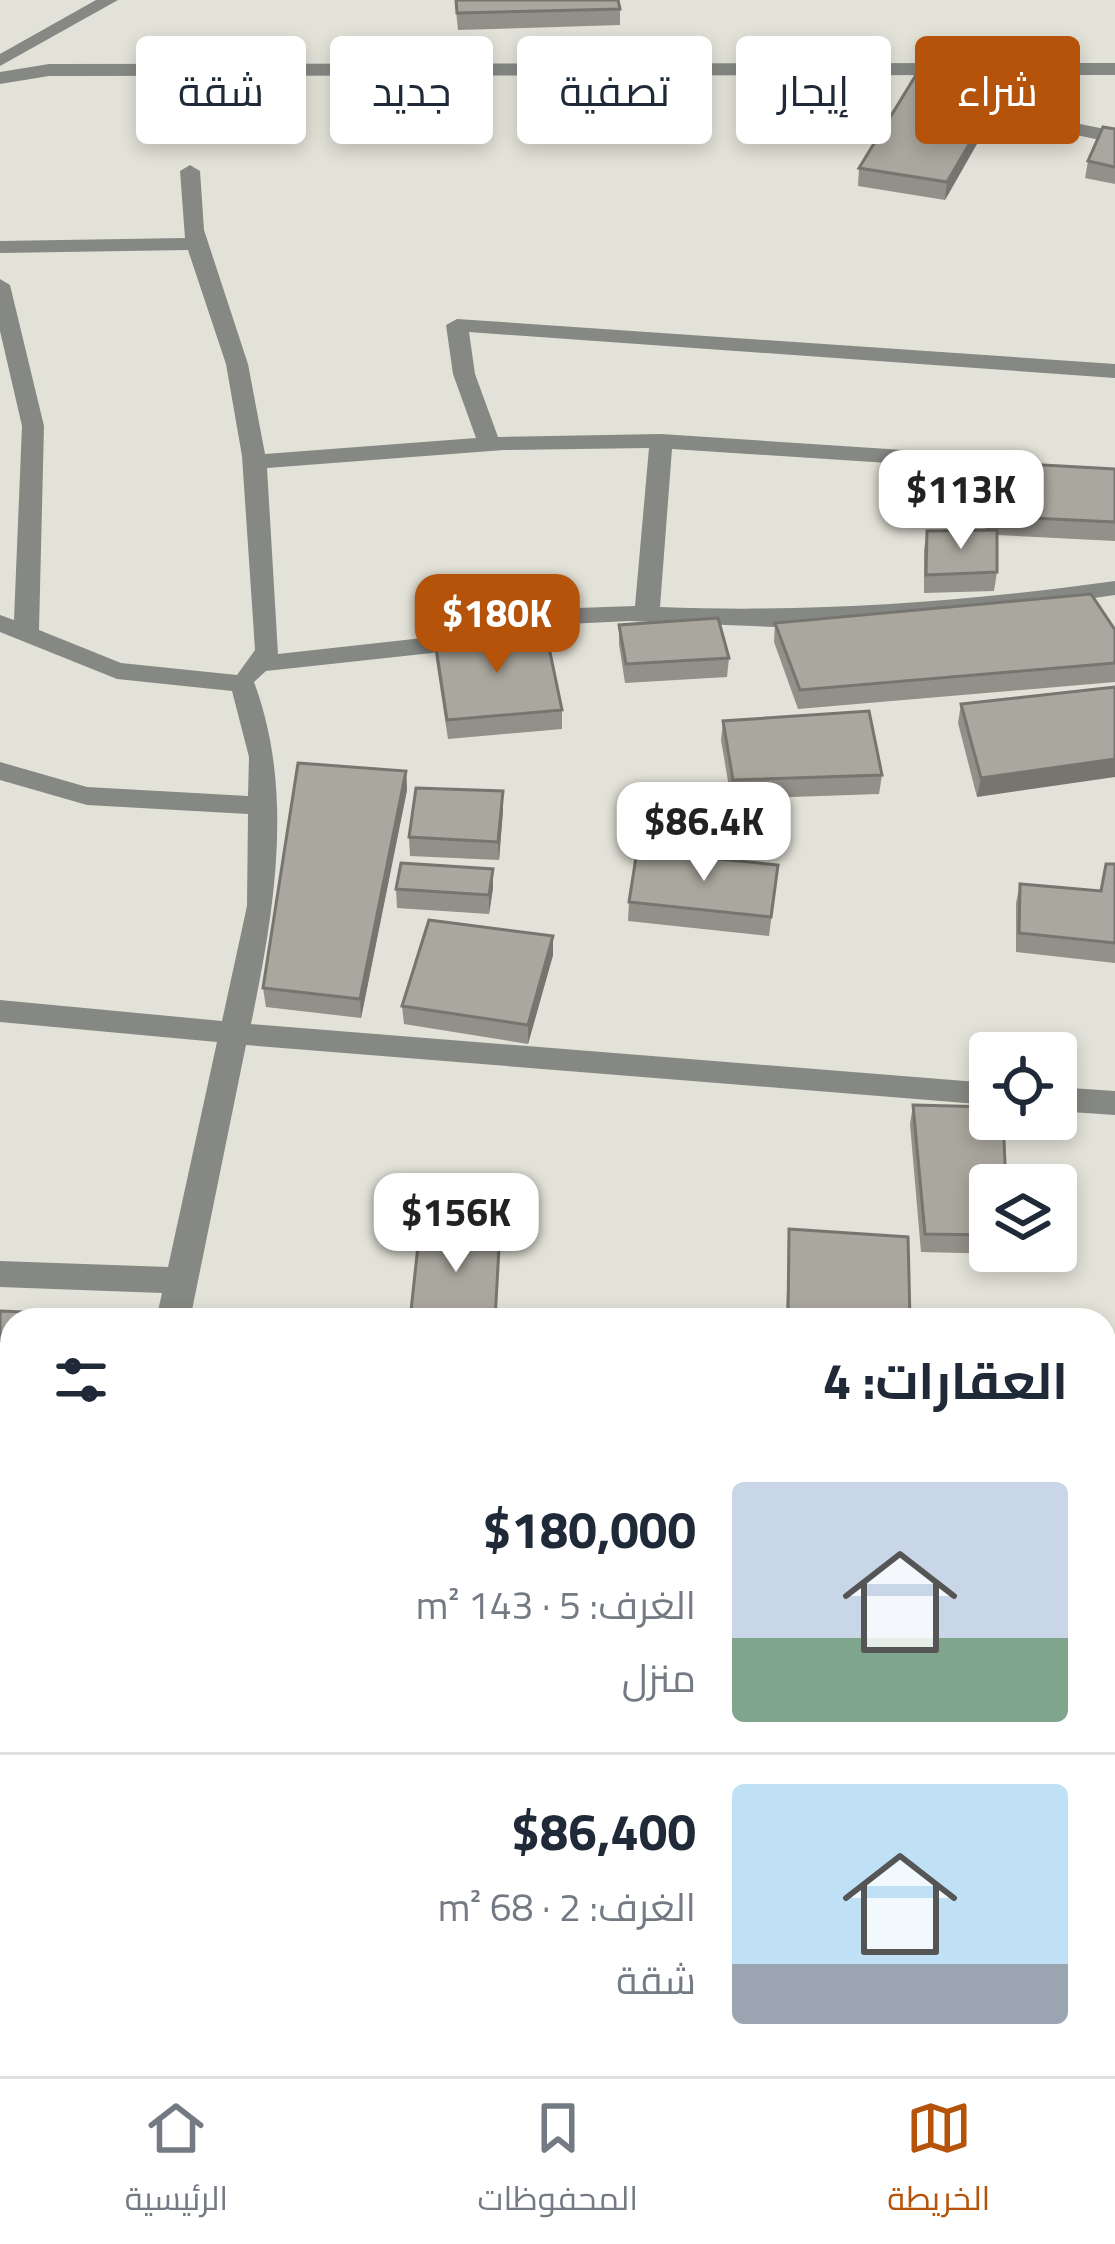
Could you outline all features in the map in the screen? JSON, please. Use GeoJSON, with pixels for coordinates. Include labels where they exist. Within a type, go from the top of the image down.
{"type":"FeatureCollection","features":[{"type":"Feature","properties":{"kind":"street"},"geometry":{"type":"LineString","coordinates":[[0,61],[109,0]]}},
{"type":"Feature","properties":{"kind":"street"},"geometry":{"type":"LineString","coordinates":[[0,78],[50,70],[1115,69]]}},
{"type":"Feature","properties":{"kind":"street"},"geometry":{"type":"LineString","coordinates":[[1080,129],[1115,136]]}},
{"type":"Feature","properties":{"kind":"street"},"geometry":{"type":"LineString","coordinates":[[176,1308],[238,1030],[260,906],[262,757],[251,674],[268,650],[254,462],[236,359],[187,214],[190,171]]}},
{"type":"Feature","properties":{"kind":"street"},"geometry":{"type":"LineString","coordinates":[[0,247],[194,244]]}},
{"type":"Feature","properties":{"kind":"street"},"geometry":{"type":"LineString","coordinates":[[0,285],[10,361],[33,426],[13,628],[117,671],[251,674],[392,651],[548,617],[647,614],[775,619],[1032,601],[1115,588]]}},
{"type":"Feature","properties":{"kind":"street"},"geometry":{"type":"LineString","coordinates":[[489,444],[464,374],[457,326],[1115,370]]}},
{"type":"Feature","properties":{"kind":"street"},"geometry":{"type":"LineString","coordinates":[[254,462],[489,444],[662,441],[1059,468]]}},
{"type":"Feature","properties":{"kind":"street"},"geometry":{"type":"LineString","coordinates":[[647,614],[662,441]]}},
{"type":"Feature","properties":{"kind":"street"},"geometry":{"type":"LineString","coordinates":[[0,771],[87,796],[258,806]]}},
{"type":"Feature","properties":{"kind":"street"},"geometry":{"type":"LineString","coordinates":[[0,1011],[493,1057],[969,1092]]}},
{"type":"Feature","properties":{"kind":"street"},"geometry":{"type":"LineString","coordinates":[[1077,1100],[1115,1103]]}},
{"type":"Feature","properties":{"kind":"street"},"geometry":{"type":"LineString","coordinates":[[0,1274],[182,1281]]}},
{"type":"Feature","properties":{"kind":"building"},"geometry":{"type":"Polygon","coordinates":[[[456,0],[618,0],[620,9],[457,13],[456,0]]]}},
{"type":"Feature","properties":{"kind":"building"},"geometry":{"type":"Polygon","coordinates":[[[915,77],[915,144],[969,144],[947,182],[859,168],[874,144],[891,144],[891,116],[915,77]]]}},
{"type":"Feature","properties":{"kind":"building"},"geometry":{"type":"Polygon","coordinates":[[[1103,127],[1115,129],[1115,167],[1088,161],[1103,127]]]}},
{"type":"Feature","properties":{"kind":"building"},"geometry":{"type":"Polygon","coordinates":[[[989,462],[1115,469],[1115,522],[988,516],[989,462]]]}},
{"type":"Feature","properties":{"kind":"building"},"geometry":{"type":"Polygon","coordinates":[[[997,530],[997,572],[926,575],[927,531],[997,530]]]}},
{"type":"Feature","properties":{"kind":"building"},"geometry":{"type":"Polygon","coordinates":[[[1091,594],[1115,630],[1115,663],[800,690],[775,623],[1091,594]]]}},
{"type":"Feature","properties":{"kind":"building"},"geometry":{"type":"Polygon","coordinates":[[[718,618],[729,658],[626,664],[619,625],[718,618]]]}},
{"type":"Feature","properties":{"kind":"building"},"geometry":{"type":"Polygon","coordinates":[[[546,633],[562,710],[447,720],[435,641],[546,633]]]}},
{"type":"Feature","properties":{"kind":"building"},"geometry":{"type":"Polygon","coordinates":[[[1115,687],[1115,759],[981,778],[961,704],[1115,687]]]}},
{"type":"Feature","properties":{"kind":"building"},"geometry":{"type":"Polygon","coordinates":[[[869,711],[882,775],[733,780],[723,721],[869,711]]]}},
{"type":"Feature","properties":{"kind":"building"},"geometry":{"type":"Polygon","coordinates":[[[298,763],[406,771],[360,999],[263,988],[298,763]]]}},
{"type":"Feature","properties":{"kind":"building"},"geometry":{"type":"Polygon","coordinates":[[[416,788],[503,791],[498,842],[409,837],[416,788]]]}},
{"type":"Feature","properties":{"kind":"building"},"geometry":{"type":"Polygon","coordinates":[[[637,851],[778,865],[771,917],[629,902],[637,851]]]}},
{"type":"Feature","properties":{"kind":"building"},"geometry":{"type":"Polygon","coordinates":[[[401,863],[493,869],[489,895],[396,889],[401,863]]]}},
{"type":"Feature","properties":{"kind":"building"},"geometry":{"type":"Polygon","coordinates":[[[1106,864],[1115,864],[1115,943],[1019,933],[1020,884],[1101,891],[1106,864]]]}},
{"type":"Feature","properties":{"kind":"building"},"geometry":{"type":"Polygon","coordinates":[[[429,920],[553,936],[528,1025],[402,1006],[429,920]]]}},
{"type":"Feature","properties":{"kind":"building"},"geometry":{"type":"Polygon","coordinates":[[[913,1105],[969,1106],[969,1140],[1004,1140],[1005,1164],[969,1164],[969,1235],[925,1234],[913,1105]]]}},
{"type":"Feature","properties":{"kind":"building"},"geometry":{"type":"Polygon","coordinates":[[[420,1227],[500,1230],[496,1308],[411,1308],[420,1227]]]}},
{"type":"Feature","properties":{"kind":"building"},"geometry":{"type":"Polygon","coordinates":[[[789,1229],[908,1237],[910,1308],[788,1308],[789,1229]]]}}]}
